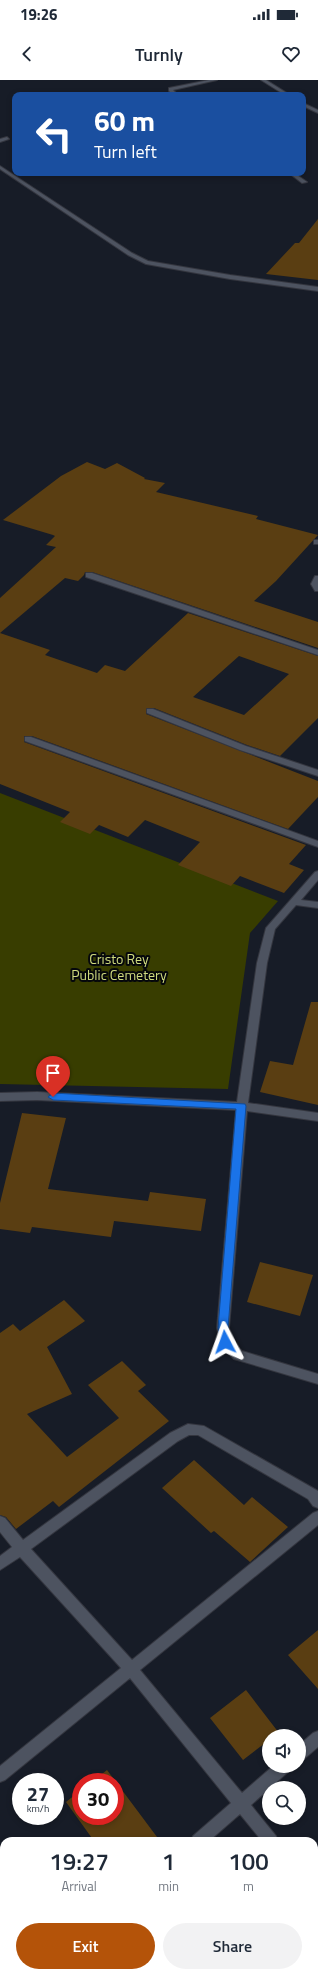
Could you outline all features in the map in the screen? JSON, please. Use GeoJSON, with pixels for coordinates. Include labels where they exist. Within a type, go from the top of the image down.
{"type":"FeatureCollection","features":[{"type":"Feature","properties":{"kind":"street"},"geometry":{"type":"LineString","coordinates":[[172,92],[171,88],[215,80]]}},
{"type":"Feature","properties":{"kind":"street"},"geometry":{"type":"LineString","coordinates":[[263,80],[283,92]]}},
{"type":"Feature","properties":{"kind":"street"},"geometry":{"type":"LineString","coordinates":[[306,106],[318,112]]}},
{"type":"Feature","properties":{"kind":"street"},"geometry":{"type":"LineString","coordinates":[[306,108],[311,108]]}},
{"type":"Feature","properties":{"kind":"street"},"geometry":{"type":"LineString","coordinates":[[0,141],[7,138]]}},
{"type":"Feature","properties":{"kind":"street"},"geometry":{"type":"LineString","coordinates":[[0,168],[12,176]]}},
{"type":"Feature","properties":{"kind":"street"},"geometry":{"type":"LineString","coordinates":[[12,176],[130,254],[146,262],[230,277],[318,289]]}},
{"type":"Feature","properties":{"kind":"street"},"geometry":{"type":"LineString","coordinates":[[295,176],[304,182]]}},
{"type":"Feature","properties":{"kind":"street"},"geometry":{"type":"LineString","coordinates":[[88,575],[318,653]]}},
{"type":"Feature","properties":{"kind":"street"},"geometry":{"type":"LineString","coordinates":[[318,578],[315,584],[318,589]]}},
{"type":"Feature","properties":{"kind":"street"},"geometry":{"type":"LineString","coordinates":[[150,711],[243,748],[318,773]]}},
{"type":"Feature","properties":{"kind":"street"},"geometry":{"type":"LineString","coordinates":[[28,739],[318,844]]}},
{"type":"Feature","properties":{"kind":"street"},"geometry":{"type":"LineString","coordinates":[[318,874],[271,928],[262,963],[242,1106],[223,1328],[225,1342],[238,1356],[318,1379]]}},
{"type":"Feature","properties":{"kind":"street"},"geometry":{"type":"LineString","coordinates":[[293,902],[318,905]]}},
{"type":"Feature","properties":{"kind":"street"},"geometry":{"type":"LineString","coordinates":[[0,1097],[37,1096],[242,1106],[318,1117]]}},
{"type":"Feature","properties":{"kind":"street"},"geometry":{"type":"LineString","coordinates":[[0,1564],[174,1437],[188,1429],[200,1430],[313,1495],[318,1502]]}},
{"type":"Feature","properties":{"kind":"street"},"geometry":{"type":"LineString","coordinates":[[0,1775],[132,1670],[318,1517]]}},
{"type":"Feature","properties":{"kind":"street"},"geometry":{"type":"LineString","coordinates":[[0,1522],[22,1549],[132,1670],[241,1802],[268,1837]]}},
{"type":"Feature","properties":{"kind":"street"},"geometry":{"type":"LineString","coordinates":[[306,1748],[318,1738]]}},
{"type":"Feature","properties":{"kind":"street"},"geometry":{"type":"LineString","coordinates":[[202,1837],[276,1773]]}},
{"type":"Feature","properties":{"kind":"green space","name":"Cristo Rey Public Cemetery"},"geometry":{"type":"Polygon","coordinates":[[[0,793],[278,901],[250,933],[228,1089],[0,1084],[0,793]]]}},
{"type":"Feature","properties":{"kind":"building"},"geometry":{"type":"Polygon","coordinates":[[[318,219],[318,280],[266,274],[295,243],[299,243],[318,219]]]}},
{"type":"Feature","properties":{"kind":"building"},"geometry":{"type":"Polygon","coordinates":[[[87,462],[105,469],[117,463],[145,478],[144,479],[165,483],[156,492],[258,516],[256,519],[318,535],[276,581],[254,601],[318,622],[318,648],[92,572],[85,572],[78,581],[65,578],[0,633],[0,598],[56,547],[46,545],[55,536],[3,520],[61,476],[87,462]]]}},
{"type":"Feature","properties":{"kind":"building"},"geometry":{"type":"Polygon","coordinates":[[[188,613],[318,656],[318,718],[280,756],[247,745],[154,708],[146,709],[146,714],[318,781],[318,797],[288,829],[32,736],[24,736],[24,742],[306,845],[289,864],[304,870],[284,893],[240,876],[231,886],[178,865],[200,842],[145,820],[128,837],[99,825],[90,834],[60,822],[70,812],[0,784],[0,633],[50,650],[45,655],[97,673],[105,665],[125,671],[188,613]],[[239,656],[193,697],[244,715],[289,674],[239,656]]]}},
{"type":"Feature","properties":{"kind":"building"},"geometry":{"type":"Polygon","coordinates":[[[311,1002],[318,1002],[318,1105],[260,1092],[270,1061],[293,1065],[311,1002]]]}},
{"type":"Feature","properties":{"kind":"building"},"geometry":{"type":"Polygon","coordinates":[[[22,1113],[66,1118],[48,1189],[148,1201],[150,1192],[206,1199],[201,1231],[114,1221],[111,1237],[32,1227],[30,1233],[0,1229],[0,1203],[22,1113]]]}},
{"type":"Feature","properties":{"kind":"building"},"geometry":{"type":"Polygon","coordinates":[[[260,1262],[313,1275],[300,1316],[247,1302],[260,1262]]]}},
{"type":"Feature","properties":{"kind":"building"},"geometry":{"type":"Polygon","coordinates":[[[64,1300],[85,1321],[47,1347],[72,1394],[27,1414],[67,1457],[119,1418],[88,1385],[122,1361],[146,1385],[138,1391],[169,1421],[59,1507],[53,1501],[16,1529],[6,1517],[0,1515],[0,1333],[13,1324],[20,1331],[64,1300]]]}},
{"type":"Feature","properties":{"kind":"building"},"geometry":{"type":"Polygon","coordinates":[[[194,1460],[244,1505],[252,1497],[288,1527],[250,1562],[214,1531],[211,1533],[162,1488],[194,1460]]]}},
{"type":"Feature","properties":{"kind":"building"},"geometry":{"type":"Polygon","coordinates":[[[318,1630],[318,1689],[288,1655],[318,1630]]]}},
{"type":"Feature","properties":{"kind":"building"},"geometry":{"type":"Polygon","coordinates":[[[246,1690],[276,1729],[262,1729],[262,1745],[243,1760],[210,1718],[246,1690]]]}},
{"type":"Feature","properties":{"kind":"building"},"geometry":{"type":"Polygon","coordinates":[[[124,1793],[157,1837],[91,1837],[83,1825],[124,1825],[124,1793]]]}},
{"type":"Feature","properties":{"kind":"building"},"geometry":{"type":"Polygon","coordinates":[[[72,1797],[72,1810],[66,1802],[72,1797]]]}},
{"type":"Feature","properties":{"kind":"route"},"geometry":{"type":"LineString","coordinates":[[53,1097],[242,1106],[223,1328],[225,1342]]}}]}
